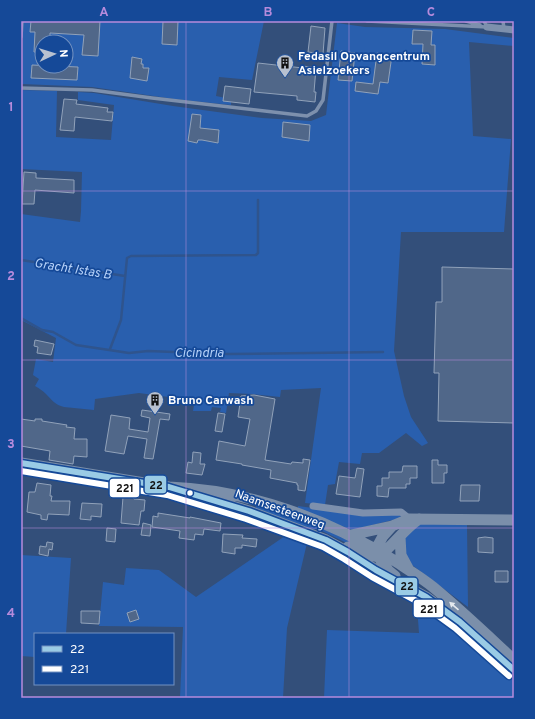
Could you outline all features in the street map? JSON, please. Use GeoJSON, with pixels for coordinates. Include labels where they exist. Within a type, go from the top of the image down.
{"type":"FeatureCollection","features":[{"type":"Feature","properties":{"kind":"main road","name":"Naamsesteenweg"},"geometry":{"type":"LineString","coordinates":[[21,463],[170,487],[190,488],[291,506],[351,535],[379,553]]}},
{"type":"Feature","properties":{"kind":"main road","name":"Naamsesteenweg"},"geometry":{"type":"LineString","coordinates":[[170,487],[249,511],[326,540],[376,570],[426,597]]}},
{"type":"Feature","properties":{"kind":"main road"},"geometry":{"type":"LineString","coordinates":[[351,535],[413,521],[514,520]]}},
{"type":"Feature","properties":{"kind":"main road"},"geometry":{"type":"LineString","coordinates":[[379,553],[400,537],[413,521]]}},
{"type":"Feature","properties":{"kind":"main road"},"geometry":{"type":"LineString","coordinates":[[392,526],[383,536],[379,553],[386,568],[392,574],[422,592],[426,597],[460,622],[514,670]]}},
{"type":"Feature","properties":{"kind":"main road"},"geometry":{"type":"LineString","coordinates":[[400,537],[401,555],[409,570]]}},
{"type":"Feature","properties":{"kind":"main road"},"geometry":{"type":"LineString","coordinates":[[326,540],[379,553],[409,570],[432,586],[514,660]]}},
{"type":"Feature","properties":{"kind":"street"},"geometry":{"type":"LineString","coordinates":[[486,24],[503,25],[514,30]]}},
{"type":"Feature","properties":{"kind":"street","name":"Naamsesteenweg"},"geometry":{"type":"LineString","coordinates":[[313,506],[363,513],[401,512],[413,521]]}},
{"type":"Feature","properties":{"kind":"lane"},"geometry":{"type":"LineString","coordinates":[[21,37],[22,21]]}},
{"type":"Feature","properties":{"kind":"lane"},"geometry":{"type":"LineString","coordinates":[[21,88],[92,90],[307,116],[316,111],[323,100],[332,21]]}},
{"type":"Feature","properties":{"kind":"lane"},"geometry":{"type":"LineString","coordinates":[[367,21],[486,24]]}},
{"type":"Feature","properties":{"kind":"lane"},"geometry":{"type":"LineString","coordinates":[[466,21],[486,24]]}},
{"type":"Feature","properties":{"kind":"shaded area"},"geometry":{"type":"Polygon","coordinates":[[[23,21],[264,21],[252,80],[219,77],[216,96],[231,99],[231,105],[174,99],[92,87],[22,84],[23,21]]]}},
{"type":"Feature","properties":{"kind":"shaded area"},"geometry":{"type":"Polygon","coordinates":[[[337,23],[365,27],[445,29],[514,38],[514,46],[469,42],[473,136],[511,139],[504,232],[401,232],[394,351],[404,396],[411,417],[428,443],[422,446],[406,433],[379,453],[362,453],[360,464],[339,462],[335,484],[328,485],[325,505],[305,503],[321,388],[281,390],[280,397],[229,393],[226,413],[220,412],[221,408],[212,407],[211,411],[193,411],[194,405],[176,398],[139,393],[95,399],[94,410],[64,407],[56,404],[44,392],[35,386],[39,379],[33,375],[36,359],[53,362],[56,338],[21,320],[21,214],[80,222],[82,172],[21,169],[21,90],[57,91],[56,137],[111,140],[114,105],[78,100],[78,92],[94,93],[173,106],[262,118],[311,121],[326,115],[337,23]]]}},
{"type":"Feature","properties":{"kind":"shaded area"},"geometry":{"type":"Polygon","coordinates":[[[257,503],[341,533],[363,551],[318,529],[309,530],[255,510],[257,503]]]}},
{"type":"Feature","properties":{"kind":"shaded area"},"geometry":{"type":"Polygon","coordinates":[[[298,506],[365,515],[400,515],[401,518],[352,530],[298,509],[298,506]]]}},
{"type":"Feature","properties":{"kind":"shaded area"},"geometry":{"type":"Polygon","coordinates":[[[422,523],[467,524],[468,607],[408,562],[404,549],[405,536],[411,528],[422,523]]]}},
{"type":"Feature","properties":{"kind":"shaded area"},"geometry":{"type":"Polygon","coordinates":[[[288,529],[341,552],[411,593],[446,619],[483,648],[514,678],[514,698],[324,698],[327,630],[419,633],[417,607],[335,554],[307,543],[287,628],[283,698],[180,698],[183,627],[99,626],[103,582],[124,585],[126,568],[159,570],[196,597],[285,536],[288,529]]]}},
{"type":"Feature","properties":{"kind":"shaded area"},"geometry":{"type":"Polygon","coordinates":[[[21,555],[71,558],[66,633],[34,633],[34,657],[21,656],[21,555]]]}},
{"type":"Feature","properties":{"kind":"building"},"geometry":{"type":"Polygon","coordinates":[[[31,21],[100,21],[98,56],[82,55],[84,35],[50,33],[35,34],[35,32],[30,32],[31,21]]]}},
{"type":"Feature","properties":{"kind":"building"},"geometry":{"type":"Polygon","coordinates":[[[163,21],[178,21],[177,45],[162,44],[163,21]]]}},
{"type":"Feature","properties":{"kind":"building"},"geometry":{"type":"Polygon","coordinates":[[[311,26],[325,28],[323,54],[308,52],[311,26]]]}},
{"type":"Feature","properties":{"kind":"building"},"geometry":{"type":"Polygon","coordinates":[[[413,30],[432,31],[431,45],[435,45],[435,65],[422,64],[423,44],[412,44],[413,30]]]}},
{"type":"Feature","properties":{"kind":"building"},"geometry":{"type":"Polygon","coordinates":[[[341,51],[355,53],[352,81],[338,80],[341,51]]]}},
{"type":"Feature","properties":{"kind":"building"},"geometry":{"type":"Polygon","coordinates":[[[377,53],[392,55],[388,83],[380,82],[378,94],[355,91],[356,82],[373,84],[377,53]]]}},
{"type":"Feature","properties":{"kind":"building"},"geometry":{"type":"Polygon","coordinates":[[[132,57],[142,59],[141,64],[143,64],[143,68],[149,68],[147,81],[130,78],[132,57]]]}},
{"type":"Feature","properties":{"kind":"building","name":"Fedasil Opvangcentrum Asielzoekers"},"geometry":{"type":"Polygon","coordinates":[[[258,63],[316,68],[314,92],[316,92],[315,102],[297,100],[297,96],[254,92],[258,63]]]}},
{"type":"Feature","properties":{"kind":"building"},"geometry":{"type":"Polygon","coordinates":[[[32,65],[34,65],[34,74],[74,74],[74,67],[78,67],[77,80],[31,78],[32,65]]]}},
{"type":"Feature","properties":{"kind":"building"},"geometry":{"type":"Polygon","coordinates":[[[225,86],[251,89],[249,104],[223,101],[225,86]]]}},
{"type":"Feature","properties":{"kind":"building"},"geometry":{"type":"Polygon","coordinates":[[[64,99],[77,100],[76,104],[108,108],[107,112],[113,112],[112,121],[75,117],[74,131],[60,130],[64,99]]]}},
{"type":"Feature","properties":{"kind":"building"},"geometry":{"type":"Polygon","coordinates":[[[192,114],[201,115],[200,128],[219,130],[218,143],[202,140],[198,140],[197,143],[188,141],[192,114]]]}},
{"type":"Feature","properties":{"kind":"building"},"geometry":{"type":"Polygon","coordinates":[[[283,122],[310,125],[309,141],[282,137],[283,122]]]}},
{"type":"Feature","properties":{"kind":"building"},"geometry":{"type":"Polygon","coordinates":[[[24,172],[36,173],[36,178],[74,180],[74,193],[35,190],[34,204],[22,204],[24,172]]]}},
{"type":"Feature","properties":{"kind":"building"},"geometry":{"type":"Polygon","coordinates":[[[442,267],[514,269],[514,423],[438,421],[439,373],[434,373],[436,302],[442,302],[442,267]]]}},
{"type":"Feature","properties":{"kind":"building"},"geometry":{"type":"Polygon","coordinates":[[[35,340],[54,344],[51,355],[37,353],[38,347],[34,346],[35,340]]]}},
{"type":"Feature","properties":{"kind":"building"},"geometry":{"type":"Polygon","coordinates":[[[254,395],[275,399],[265,460],[291,464],[292,462],[303,463],[303,459],[310,460],[305,491],[298,490],[297,483],[270,478],[271,470],[216,460],[219,441],[245,446],[250,419],[238,417],[241,396],[254,395]]]}},
{"type":"Feature","properties":{"kind":"building"},"geometry":{"type":"Polygon","coordinates":[[[142,410],[170,414],[169,420],[160,419],[153,459],[144,458],[147,439],[128,436],[124,454],[105,451],[111,415],[130,418],[129,429],[148,432],[150,418],[141,416],[142,410]]]}},
{"type":"Feature","properties":{"kind":"building"},"geometry":{"type":"Polygon","coordinates":[[[218,413],[225,414],[222,432],[215,431],[218,413]]]}},
{"type":"Feature","properties":{"kind":"building"},"geometry":{"type":"Polygon","coordinates":[[[21,419],[35,421],[35,419],[42,419],[42,421],[67,425],[66,427],[75,428],[74,439],[87,439],[87,457],[74,456],[73,464],[49,460],[50,451],[21,446],[21,419]]]}},
{"type":"Feature","properties":{"kind":"building"},"geometry":{"type":"Polygon","coordinates":[[[193,452],[201,453],[200,464],[205,464],[202,475],[186,473],[188,462],[192,463],[193,452]]]}},
{"type":"Feature","properties":{"kind":"building"},"geometry":{"type":"Polygon","coordinates":[[[432,460],[438,460],[438,465],[447,465],[447,473],[444,473],[444,483],[432,483],[432,460]]]}},
{"type":"Feature","properties":{"kind":"building"},"geometry":{"type":"Polygon","coordinates":[[[403,466],[417,466],[417,478],[410,478],[410,484],[406,484],[406,488],[389,488],[388,497],[377,496],[377,486],[382,486],[382,478],[389,478],[389,472],[402,472],[403,466]]]}},
{"type":"Feature","properties":{"kind":"building"},"geometry":{"type":"Polygon","coordinates":[[[357,468],[364,469],[360,497],[336,494],[339,476],[355,478],[357,468]]]}},
{"type":"Feature","properties":{"kind":"building"},"geometry":{"type":"Polygon","coordinates":[[[37,483],[51,485],[51,501],[70,501],[69,515],[48,514],[47,520],[41,519],[41,515],[27,512],[29,492],[35,492],[37,483]]]}},
{"type":"Feature","properties":{"kind":"building"},"geometry":{"type":"Polygon","coordinates":[[[461,485],[480,485],[479,501],[460,501],[461,485]]]}},
{"type":"Feature","properties":{"kind":"building"},"geometry":{"type":"Polygon","coordinates":[[[130,496],[134,499],[145,500],[144,511],[141,511],[139,525],[121,523],[123,497],[130,496]]]}},
{"type":"Feature","properties":{"kind":"building"},"geometry":{"type":"Polygon","coordinates":[[[82,503],[102,504],[101,517],[91,516],[91,520],[80,519],[82,503]]]}},
{"type":"Feature","properties":{"kind":"building"},"geometry":{"type":"Polygon","coordinates":[[[158,513],[221,523],[220,531],[204,529],[203,535],[195,534],[194,540],[179,538],[180,531],[152,527],[153,516],[158,517],[158,513]]]}},
{"type":"Feature","properties":{"kind":"building"},"geometry":{"type":"Polygon","coordinates":[[[143,523],[151,525],[150,536],[141,535],[143,523]]]}},
{"type":"Feature","properties":{"kind":"building"},"geometry":{"type":"Polygon","coordinates":[[[107,528],[116,529],[115,542],[106,541],[107,528]]]}},
{"type":"Feature","properties":{"kind":"building"},"geometry":{"type":"Polygon","coordinates":[[[223,534],[243,535],[242,538],[257,539],[256,547],[242,545],[242,548],[235,548],[235,554],[222,552],[223,534]]]}},
{"type":"Feature","properties":{"kind":"building"},"geometry":{"type":"Polygon","coordinates":[[[478,538],[493,538],[493,553],[478,552],[478,538]]]}},
{"type":"Feature","properties":{"kind":"building"},"geometry":{"type":"Polygon","coordinates":[[[47,542],[53,543],[52,550],[49,549],[48,556],[39,554],[40,546],[46,547],[47,542]]]}},
{"type":"Feature","properties":{"kind":"building"},"geometry":{"type":"Polygon","coordinates":[[[495,571],[508,571],[508,582],[495,582],[495,571]]]}},
{"type":"Feature","properties":{"kind":"building"},"geometry":{"type":"Polygon","coordinates":[[[136,610],[139,619],[130,622],[127,613],[136,610]]]}},
{"type":"Feature","properties":{"kind":"building"},"geometry":{"type":"Polygon","coordinates":[[[81,611],[100,611],[99,624],[81,623],[81,611]]]}},
{"type":"Feature","properties":{"kind":"waterway"},"geometry":{"type":"LineString","coordinates":[[110,349],[121,320],[127,258],[131,256],[256,255],[258,253],[258,200]]}},
{"type":"Feature","properties":{"kind":"waterway","name":"Gracht Istas B"},"geometry":{"type":"LineString","coordinates":[[21,260],[125,276]]}},
{"type":"Feature","properties":{"kind":"waterway","name":"Cicindria"},"geometry":{"type":"LineString","coordinates":[[21,318],[42,330],[53,332],[76,345],[129,353],[148,351],[227,354],[383,352]]}},
{"type":"Feature","properties":{"kind":"transit line","name":"22"},"geometry":{"type":"LineString","coordinates":[[21,463],[169,487],[249,511],[326,540],[376,570],[426,597],[460,622],[514,670]]}},
{"type":"Feature","properties":{"kind":"transit line","name":"221"},"geometry":{"type":"LineString","coordinates":[[21,471],[167,495],[246,519],[323,547],[372,577],[422,604],[455,628],[509,676]]}},
{"type":"Feature","properties":{"kind":"place","name":"Fedasil Opvangcentrum Asielzoekers"},"geometry":{"type":"Point","coordinates":[285,78]}},
{"type":"Feature","properties":{"kind":"place","name":"Bruno Carwash"},"geometry":{"type":"Point","coordinates":[155,415]}}]}
